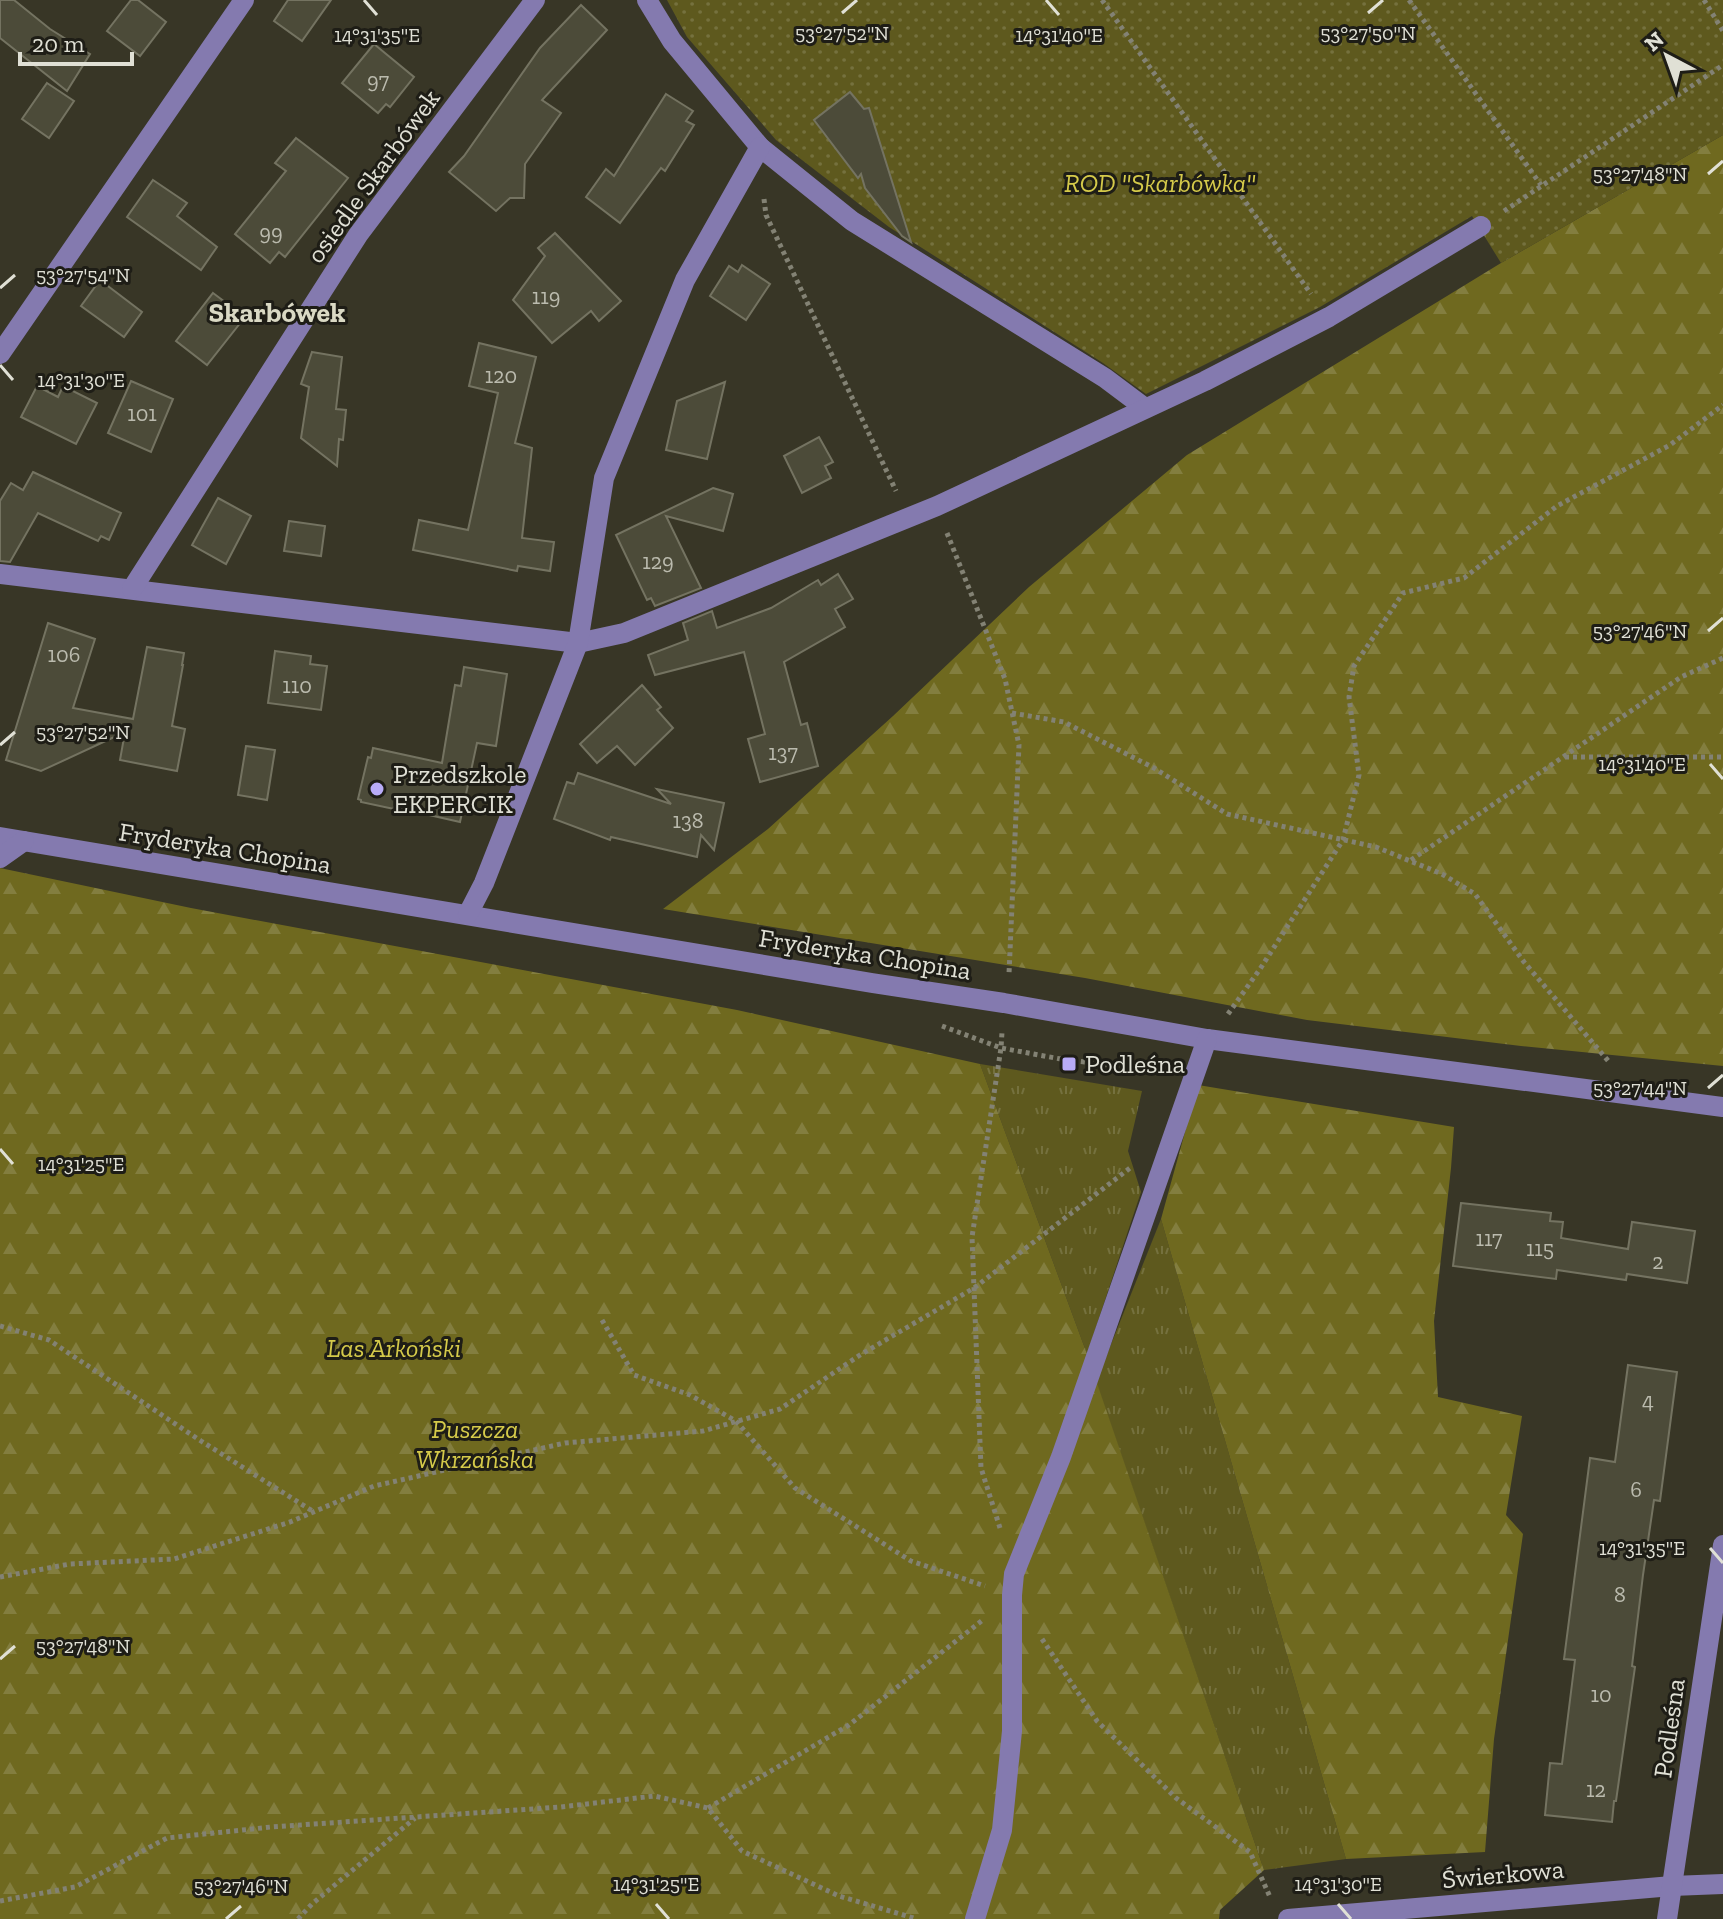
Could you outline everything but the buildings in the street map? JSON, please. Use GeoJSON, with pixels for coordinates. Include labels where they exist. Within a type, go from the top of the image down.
{"type":"FeatureCollection","features":[{"type":"Feature","properties":{"kind":"street"},"geometry":{"type":"LineString","coordinates":[[0,354],[244,0]]}},
{"type":"Feature","properties":{"kind":"street","name":"osiedle Skarbówek"},"geometry":{"type":"LineString","coordinates":[[132,589],[358,235],[535,0]]}},
{"type":"Feature","properties":{"kind":"street"},"geometry":{"type":"LineString","coordinates":[[647,0],[672,41],[760,147],[852,221],[1105,378],[1145,408]]}},
{"type":"Feature","properties":{"kind":"street"},"geometry":{"type":"LineString","coordinates":[[468,914],[484,883],[578,643],[604,478],[685,280],[760,147]]}},
{"type":"Feature","properties":{"kind":"street"},"geometry":{"type":"LineString","coordinates":[[0,574],[578,643],[624,633],[937,506],[1205,381],[1329,317],[1481,226]]}},
{"type":"Feature","properties":{"kind":"street","name":"Fryderyka Chopina"},"geometry":{"type":"LineString","coordinates":[[0,837],[1207,1039],[1723,1107]]}},
{"type":"Feature","properties":{"kind":"street"},"geometry":{"type":"LineString","coordinates":[[0,858],[24,841]]}},
{"type":"Feature","properties":{"kind":"street"},"geometry":{"type":"LineString","coordinates":[[975,1919],[1002,1830],[1012,1731],[1014,1574],[1061,1457],[1207,1039]]}},
{"type":"Feature","properties":{"kind":"street","name":"Podleśna"},"geometry":{"type":"LineString","coordinates":[[1667,1919],[1723,1545]]}},
{"type":"Feature","properties":{"kind":"street","name":"Świerkowa"},"geometry":{"type":"LineString","coordinates":[[1281,1912],[1723,1884]]}},
{"type":"Feature","properties":{"kind":"path"},"geometry":{"type":"LineString","coordinates":[[1102,0],[1329,317]]}},
{"type":"Feature","properties":{"kind":"path"},"geometry":{"type":"LineString","coordinates":[[1409,0],[1541,185]]}},
{"type":"Feature","properties":{"kind":"path"},"geometry":{"type":"LineString","coordinates":[[1704,0],[1723,31]]}},
{"type":"Feature","properties":{"kind":"path"},"geometry":{"type":"LineString","coordinates":[[1481,226],[1723,65]]}},
{"type":"Feature","properties":{"kind":"path"},"geometry":{"type":"LineString","coordinates":[[760,147],[766,215],[908,517]]}},
{"type":"Feature","properties":{"kind":"path"},"geometry":{"type":"LineString","coordinates":[[1207,1039],[1260,969],[1343,840],[1359,775],[1349,697],[1354,666],[1403,593],[1464,578],[1557,506],[1670,445],[1723,405]]}},
{"type":"Feature","properties":{"kind":"path"},"geometry":{"type":"LineString","coordinates":[[937,506],[1005,679],[1019,745],[1008,978],[1001,1048],[972,1237],[981,1468],[1000,1529]]}},
{"type":"Feature","properties":{"kind":"path"},"geometry":{"type":"LineString","coordinates":[[1410,861],[1681,677],[1723,658]]}},
{"type":"Feature","properties":{"kind":"path"},"geometry":{"type":"LineString","coordinates":[[1012,713],[1064,722],[1154,768],[1227,814],[1376,847],[1442,874],[1475,894],[1524,962],[1612,1065]]}},
{"type":"Feature","properties":{"kind":"path"},"geometry":{"type":"LineString","coordinates":[[1564,757],[1723,757]]}},
{"type":"Feature","properties":{"kind":"path"},"geometry":{"type":"LineString","coordinates":[[0,1577],[70,1564],[174,1559],[290,1522],[374,1486],[565,1443],[703,1431],[780,1409],[860,1355],[974,1288],[1172,1135]]}},
{"type":"Feature","properties":{"kind":"path"},"geometry":{"type":"LineString","coordinates":[[602,1320],[634,1375],[690,1395],[736,1421],[795,1488],[808,1497],[911,1561],[1012,1595],[1097,1721],[1176,1798],[1250,1852],[1281,1912]]}},
{"type":"Feature","properties":{"kind":"path"},"geometry":{"type":"LineString","coordinates":[[0,1326],[49,1340],[314,1512]]}},
{"type":"Feature","properties":{"kind":"path"},"geometry":{"type":"LineString","coordinates":[[708,1808],[849,1725],[1012,1595]]}},
{"type":"Feature","properties":{"kind":"path"},"geometry":{"type":"LineString","coordinates":[[0,1901],[75,1887],[167,1838],[271,1827],[561,1807],[654,1796],[708,1808],[742,1851],[839,1896],[917,1919]]}},
{"type":"Feature","properties":{"kind":"path"},"geometry":{"type":"LineString","coordinates":[[298,1919],[416,1817]]}},
{"type":"Feature","properties":{"kind":"green space","name":"ROD \"Skarbówka\""},"geometry":{"type":"Polygon","coordinates":[[[667,0],[1723,0],[1723,135],[1501,263],[1472,216],[1320,307],[1146,394],[1103,363],[889,227],[776,140],[687,37],[667,0]]]}},
{"type":"Feature","properties":{"kind":"green space"},"geometry":{"type":"Polygon","coordinates":[[[1723,135],[1723,1066],[1307,1020],[1085,978],[663,909],[768,829],[1029,587],[1187,455],[1501,263],[1723,135]]]}},
{"type":"Feature","properties":{"kind":"green space","name":"Puszcza Wkrzańska"},"geometry":{"type":"Polygon","coordinates":[[[0,868],[191,908],[737,1010],[980,1064],[1087,1354],[1264,1870],[1220,1910],[1219,1919],[0,1919],[0,868]]]}},
{"type":"Feature","properties":{"kind":"green space"},"geometry":{"type":"Polygon","coordinates":[[[980,1064],[1142,1091],[1128,1151],[1141,1192],[1087,1354],[980,1064]]]}},
{"type":"Feature","properties":{"kind":"green space"},"geometry":{"type":"Polygon","coordinates":[[[1198,1085],[1454,1127],[1434,1321],[1438,1397],[1522,1416],[1506,1515],[1523,1534],[1494,1739],[1485,1852],[1346,1859],[1161,1219],[1198,1085]]]}},
{"type":"Feature","properties":{"kind":"green space"},"geometry":{"type":"Polygon","coordinates":[[[1161,1219],[1346,1859],[1264,1870],[1096,1382],[1161,1219]]]}},
{"type":"Feature","properties":{"kind":"place","name":"Przedszkole EKPERCIK"},"geometry":{"type":"Point","coordinates":[377,789]}},
{"type":"Feature","properties":{"kind":"place","name":"Podleśna"},"geometry":{"type":"Point","coordinates":[1069,1064]}},
{"type":"Feature","properties":{"kind":"district","name":"Skarbówek"},"geometry":{"type":"Point","coordinates":[277,312]}},
{"type":"Feature","properties":{"kind":"park label","name":"Las Arkoński"},"geometry":{"type":"Point","coordinates":[394,1348]}}]}
